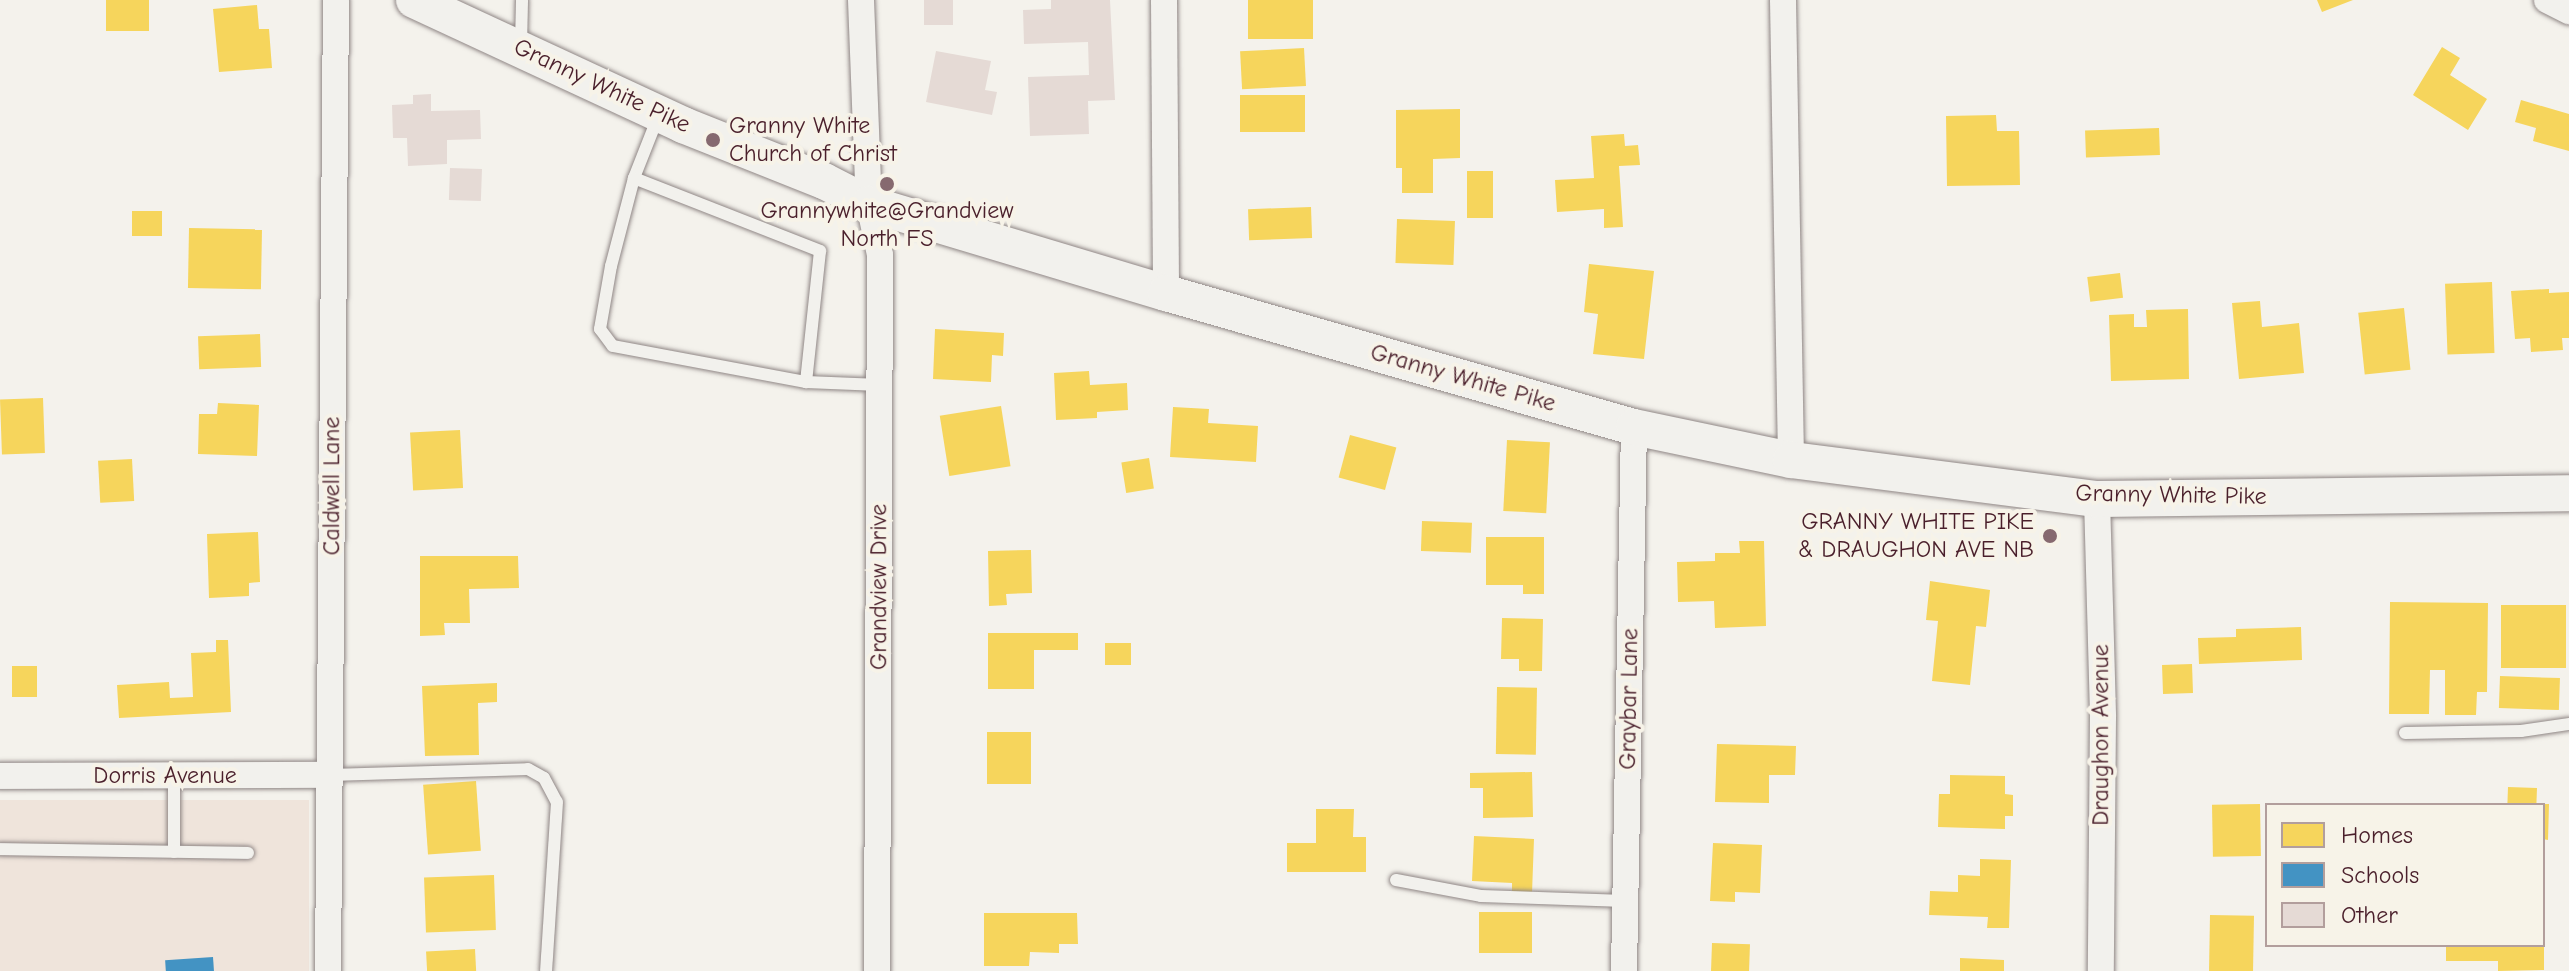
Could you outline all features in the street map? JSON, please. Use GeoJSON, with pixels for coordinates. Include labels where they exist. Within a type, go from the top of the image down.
{"type":"FeatureCollection","features":[{"type":"Feature","properties":{"kind":"main road","name":"Granny White Pike"},"geometry":{"type":"LineString","coordinates":[[414,0],[660,114],[824,181],[869,204],[1634,427],[1791,460],[2097,499],[2569,493]]}},
{"type":"Feature","properties":{"kind":"street","name":"Caldwell Lane"},"geometry":{"type":"LineString","coordinates":[[328,971],[336,0]]}},
{"type":"Feature","properties":{"kind":"street","name":"Grandview Drive"},"geometry":{"type":"LineString","coordinates":[[861,0],[869,204],[880,255],[877,971]]}},
{"type":"Feature","properties":{"kind":"street"},"geometry":{"type":"LineString","coordinates":[[1164,0],[1166,293]]}},
{"type":"Feature","properties":{"kind":"street"},"geometry":{"type":"LineString","coordinates":[[1783,0],[1791,460]]}},
{"type":"Feature","properties":{"kind":"street"},"geometry":{"type":"LineString","coordinates":[[2547,0],[2569,11]]}},
{"type":"Feature","properties":{"kind":"street","name":"Graybar Lane"},"geometry":{"type":"LineString","coordinates":[[1624,971],[1634,427]]}},
{"type":"Feature","properties":{"kind":"street","name":"Draughon Avenue"},"geometry":{"type":"LineString","coordinates":[[2097,499],[2103,717],[2101,971]]}},
{"type":"Feature","properties":{"kind":"street","name":"Dorris Avenue"},"geometry":{"type":"LineString","coordinates":[[0,776],[330,775]]}},
{"type":"Feature","properties":{"kind":"lane"},"geometry":{"type":"LineString","coordinates":[[521,47],[522,0]]}},
{"type":"Feature","properties":{"kind":"lane"},"geometry":{"type":"LineString","coordinates":[[660,114],[634,178],[611,266],[600,329],[613,346],[806,382],[880,385]]}},
{"type":"Feature","properties":{"kind":"lane"},"geometry":{"type":"LineString","coordinates":[[634,178],[820,251],[806,382]]}},
{"type":"Feature","properties":{"kind":"lane"},"geometry":{"type":"LineString","coordinates":[[2405,733],[2521,731],[2569,724]]}},
{"type":"Feature","properties":{"kind":"lane"},"geometry":{"type":"LineString","coordinates":[[330,775],[528,769],[544,778],[557,802],[546,971]]}},
{"type":"Feature","properties":{"kind":"lane"},"geometry":{"type":"LineString","coordinates":[[174,776],[174,852]]}},
{"type":"Feature","properties":{"kind":"lane"},"geometry":{"type":"LineString","coordinates":[[0,849],[248,853]]}},
{"type":"Feature","properties":{"kind":"lane"},"geometry":{"type":"LineString","coordinates":[[1396,880],[1481,896],[1625,901]]}},
{"type":"Feature","properties":{"kind":"shaded area"},"geometry":{"type":"Polygon","coordinates":[[[0,800],[309,800],[309,971],[0,971],[0,800]]]}},
{"type":"Feature","properties":{"kind":"building: Homes"},"geometry":{"type":"Polygon","coordinates":[[[106,0],[149,0],[149,31],[106,31],[106,0]]]}},
{"type":"Feature","properties":{"kind":"building: Homes"},"geometry":{"type":"Polygon","coordinates":[[[1248,0],[1313,0],[1313,39],[1248,39],[1248,0]]]}},
{"type":"Feature","properties":{"kind":"building: Homes"},"geometry":{"type":"Polygon","coordinates":[[[2317,0],[2353,0],[2322,12],[2317,0]]]}},
{"type":"Feature","properties":{"kind":"building: Homes"},"geometry":{"type":"Polygon","coordinates":[[[257,5],[259,29],[269,29],[272,68],[219,72],[213,9],[257,5]]]}},
{"type":"Feature","properties":{"kind":"building: Homes"},"geometry":{"type":"Polygon","coordinates":[[[2442,47],[2460,58],[2450,75],[2487,99],[2468,130],[2413,95],[2442,47]]]}},
{"type":"Feature","properties":{"kind":"building: Homes"},"geometry":{"type":"Polygon","coordinates":[[[1304,48],[1306,86],[1242,89],[1240,51],[1304,48]]]}},
{"type":"Feature","properties":{"kind":"building: Homes"},"geometry":{"type":"Polygon","coordinates":[[[1240,95],[1305,95],[1305,132],[1240,132],[1240,95]]]}},
{"type":"Feature","properties":{"kind":"building: Homes"},"geometry":{"type":"Polygon","coordinates":[[[2521,100],[2569,114],[2569,151],[2533,141],[2536,128],[2515,122],[2521,100]]]}},
{"type":"Feature","properties":{"kind":"building: Homes"},"geometry":{"type":"Polygon","coordinates":[[[1460,109],[1460,158],[1433,159],[1433,193],[1402,193],[1402,168],[1396,168],[1396,110],[1460,109]]]}},
{"type":"Feature","properties":{"kind":"building: Homes"},"geometry":{"type":"Polygon","coordinates":[[[1996,115],[1997,131],[2019,131],[2020,185],[1947,186],[1946,116],[1996,115]]]}},
{"type":"Feature","properties":{"kind":"building: Homes"},"geometry":{"type":"Polygon","coordinates":[[[2159,128],[2160,155],[2086,158],[2085,131],[2159,128]]]}},
{"type":"Feature","properties":{"kind":"building: Homes"},"geometry":{"type":"Polygon","coordinates":[[[1624,134],[1625,146],[1638,145],[1640,165],[1619,166],[1623,227],[1604,228],[1604,209],[1557,212],[1555,180],[1594,178],[1591,136],[1624,134]]]}},
{"type":"Feature","properties":{"kind":"building: Homes"},"geometry":{"type":"Polygon","coordinates":[[[1467,171],[1493,171],[1493,218],[1467,218],[1467,171]]]}},
{"type":"Feature","properties":{"kind":"building: Homes"},"geometry":{"type":"Polygon","coordinates":[[[1311,207],[1312,238],[1249,240],[1248,209],[1311,207]]]}},
{"type":"Feature","properties":{"kind":"building: Homes"},"geometry":{"type":"Polygon","coordinates":[[[132,211],[162,211],[162,236],[132,236],[132,211]]]}},
{"type":"Feature","properties":{"kind":"building: Homes"},"geometry":{"type":"Polygon","coordinates":[[[1397,219],[1455,221],[1453,265],[1395,263],[1397,219]]]}},
{"type":"Feature","properties":{"kind":"building: Homes"},"geometry":{"type":"Polygon","coordinates":[[[189,228],[262,229],[261,289],[188,288],[189,228]]]}},
{"type":"Feature","properties":{"kind":"building: Homes"},"geometry":{"type":"Polygon","coordinates":[[[1589,264],[1654,271],[1644,359],[1593,354],[1598,314],[1584,312],[1589,264]]]}},
{"type":"Feature","properties":{"kind":"building: Homes"},"geometry":{"type":"Polygon","coordinates":[[[2120,273],[2123,298],[2090,302],[2087,277],[2120,273]]]}},
{"type":"Feature","properties":{"kind":"building: Homes"},"geometry":{"type":"Polygon","coordinates":[[[2492,282],[2494,353],[2448,355],[2445,284],[2492,282]]]}},
{"type":"Feature","properties":{"kind":"building: Homes"},"geometry":{"type":"Polygon","coordinates":[[[2549,289],[2549,293],[2569,292],[2569,338],[2562,338],[2563,350],[2531,352],[2530,338],[2515,339],[2511,291],[2549,289]]]}},
{"type":"Feature","properties":{"kind":"building: Homes"},"geometry":{"type":"Polygon","coordinates":[[[2260,301],[2262,327],[2299,323],[2304,373],[2239,379],[2232,303],[2260,301]]]}},
{"type":"Feature","properties":{"kind":"building: Homes"},"geometry":{"type":"Polygon","coordinates":[[[2404,308],[2410,370],[2365,374],[2358,313],[2404,308]]]}},
{"type":"Feature","properties":{"kind":"building: Homes"},"geometry":{"type":"Polygon","coordinates":[[[2188,309],[2189,379],[2111,381],[2109,315],[2134,314],[2134,327],[2147,327],[2146,310],[2188,309]]]}},
{"type":"Feature","properties":{"kind":"building: Homes"},"geometry":{"type":"Polygon","coordinates":[[[935,329],[1004,333],[1003,356],[992,355],[991,382],[933,379],[935,329]]]}},
{"type":"Feature","properties":{"kind":"building: Homes"},"geometry":{"type":"Polygon","coordinates":[[[260,334],[261,367],[199,369],[198,336],[260,334]]]}},
{"type":"Feature","properties":{"kind":"building: Homes"},"geometry":{"type":"Polygon","coordinates":[[[1089,371],[1090,385],[1127,383],[1128,410],[1097,412],[1097,418],[1056,420],[1054,373],[1089,371]]]}},
{"type":"Feature","properties":{"kind":"building: Homes"},"geometry":{"type":"Polygon","coordinates":[[[43,398],[45,453],[2,454],[0,400],[43,398]]]}},
{"type":"Feature","properties":{"kind":"building: Homes"},"geometry":{"type":"Polygon","coordinates":[[[218,403],[259,405],[257,456],[198,454],[199,414],[217,414],[218,403]]]}},
{"type":"Feature","properties":{"kind":"building: Homes"},"geometry":{"type":"Polygon","coordinates":[[[1001,406],[1011,466],[949,476],[940,416],[1001,406]]]}},
{"type":"Feature","properties":{"kind":"building: Homes"},"geometry":{"type":"Polygon","coordinates":[[[1173,407],[1209,409],[1208,423],[1258,426],[1256,462],[1170,457],[1173,407]]]}},
{"type":"Feature","properties":{"kind":"building: Homes"},"geometry":{"type":"Polygon","coordinates":[[[460,430],[463,488],[413,491],[410,433],[460,430]]]}},
{"type":"Feature","properties":{"kind":"building: Homes"},"geometry":{"type":"Polygon","coordinates":[[[1350,435],[1396,447],[1385,490],[1339,478],[1350,435]]]}},
{"type":"Feature","properties":{"kind":"building: Homes"},"geometry":{"type":"Polygon","coordinates":[[[1507,440],[1550,442],[1546,513],[1503,511],[1507,440]]]}},
{"type":"Feature","properties":{"kind":"building: Homes"},"geometry":{"type":"Polygon","coordinates":[[[1149,458],[1154,489],[1126,493],[1121,462],[1149,458]]]}},
{"type":"Feature","properties":{"kind":"building: Homes"},"geometry":{"type":"Polygon","coordinates":[[[132,459],[134,501],[100,503],[98,461],[132,459]]]}},
{"type":"Feature","properties":{"kind":"building: Homes"},"geometry":{"type":"Polygon","coordinates":[[[1422,521],[1472,523],[1471,553],[1421,551],[1422,521]]]}},
{"type":"Feature","properties":{"kind":"building: Homes"},"geometry":{"type":"Polygon","coordinates":[[[258,532],[260,582],[249,583],[249,596],[209,598],[207,534],[258,532]]]}},
{"type":"Feature","properties":{"kind":"building: Homes"},"geometry":{"type":"Polygon","coordinates":[[[1486,537],[1544,537],[1544,594],[1523,594],[1523,585],[1486,585],[1486,537]]]}},
{"type":"Feature","properties":{"kind":"building: Homes"},"geometry":{"type":"Polygon","coordinates":[[[1739,541],[1764,541],[1766,626],[1715,628],[1714,601],[1678,602],[1677,562],[1715,561],[1715,553],[1740,553],[1739,541]]]}},
{"type":"Feature","properties":{"kind":"building: Homes"},"geometry":{"type":"Polygon","coordinates":[[[1031,550],[1032,593],[1006,594],[1007,605],[989,606],[988,551],[1031,550]]]}},
{"type":"Feature","properties":{"kind":"building: Homes"},"geometry":{"type":"Polygon","coordinates":[[[420,556],[518,556],[519,588],[469,589],[470,623],[444,623],[445,635],[420,636],[420,556]]]}},
{"type":"Feature","properties":{"kind":"building: Homes"},"geometry":{"type":"Polygon","coordinates":[[[1930,581],[1990,590],[1986,627],[1976,626],[1970,685],[1932,681],[1938,621],[1926,620],[1930,581]]]}},
{"type":"Feature","properties":{"kind":"building: Homes"},"geometry":{"type":"Polygon","coordinates":[[[2390,602],[2488,603],[2487,692],[2477,692],[2476,715],[2445,715],[2445,670],[2430,670],[2429,714],[2389,714],[2390,602]]]}},
{"type":"Feature","properties":{"kind":"building: Homes"},"geometry":{"type":"Polygon","coordinates":[[[2501,605],[2566,605],[2566,668],[2501,668],[2501,605]]]}},
{"type":"Feature","properties":{"kind":"building: Homes"},"geometry":{"type":"Polygon","coordinates":[[[1502,618],[1543,619],[1542,671],[1519,671],[1519,659],[1501,659],[1502,618]]]}},
{"type":"Feature","properties":{"kind":"building: Homes"},"geometry":{"type":"Polygon","coordinates":[[[2301,627],[2302,660],[2199,664],[2198,638],[2236,637],[2236,629],[2301,627]]]}},
{"type":"Feature","properties":{"kind":"building: Homes"},"geometry":{"type":"Polygon","coordinates":[[[988,633],[1078,633],[1078,650],[1034,650],[1034,689],[988,689],[988,633]]]}},
{"type":"Feature","properties":{"kind":"building: Homes"},"geometry":{"type":"Polygon","coordinates":[[[216,640],[228,640],[231,712],[119,718],[117,685],[169,682],[170,698],[193,697],[191,653],[216,652],[216,640]]]}},
{"type":"Feature","properties":{"kind":"building: Homes"},"geometry":{"type":"Polygon","coordinates":[[[1105,643],[1131,643],[1131,665],[1105,665],[1105,643]]]}},
{"type":"Feature","properties":{"kind":"building: Homes"},"geometry":{"type":"Polygon","coordinates":[[[2192,664],[2193,693],[2163,694],[2162,665],[2192,664]]]}},
{"type":"Feature","properties":{"kind":"building: Homes"},"geometry":{"type":"Polygon","coordinates":[[[12,666],[37,666],[37,697],[12,697],[12,666]]]}},
{"type":"Feature","properties":{"kind":"building: Homes"},"geometry":{"type":"Polygon","coordinates":[[[2500,676],[2560,678],[2559,710],[2499,708],[2500,676]]]}},
{"type":"Feature","properties":{"kind":"building: Homes"},"geometry":{"type":"Polygon","coordinates":[[[497,683],[497,702],[478,703],[479,755],[425,756],[422,686],[497,683]]]}},
{"type":"Feature","properties":{"kind":"building: Homes"},"geometry":{"type":"Polygon","coordinates":[[[1497,687],[1537,688],[1536,755],[1496,754],[1497,687]]]}},
{"type":"Feature","properties":{"kind":"building: Homes"},"geometry":{"type":"Polygon","coordinates":[[[987,732],[1031,732],[1031,784],[987,784],[987,732]]]}},
{"type":"Feature","properties":{"kind":"building: Homes"},"geometry":{"type":"Polygon","coordinates":[[[1717,744],[1796,746],[1795,775],[1769,775],[1769,803],[1715,802],[1717,744]]]}},
{"type":"Feature","properties":{"kind":"building: Homes"},"geometry":{"type":"Polygon","coordinates":[[[1532,772],[1533,817],[1483,818],[1483,788],[1470,788],[1470,773],[1532,772]]]}},
{"type":"Feature","properties":{"kind":"building: Homes"},"geometry":{"type":"Polygon","coordinates":[[[1950,775],[2005,776],[2005,794],[2013,795],[2013,816],[2005,816],[2005,829],[1938,827],[1939,794],[1950,794],[1950,775]]]}},
{"type":"Feature","properties":{"kind":"building: Homes"},"geometry":{"type":"Polygon","coordinates":[[[476,781],[481,851],[428,855],[423,785],[476,781]]]}},
{"type":"Feature","properties":{"kind":"building: Homes"},"geometry":{"type":"Polygon","coordinates":[[[2508,787],[2537,788],[2536,803],[2507,803],[2508,787]]]}},
{"type":"Feature","properties":{"kind":"building: Homes"},"geometry":{"type":"Polygon","coordinates":[[[2260,804],[2261,856],[2213,857],[2212,805],[2260,804]]]}},
{"type":"Feature","properties":{"kind":"building: Homes"},"geometry":{"type":"Polygon","coordinates":[[[2545,804],[2549,804],[2548,840],[2545,839],[2545,804]]]}},
{"type":"Feature","properties":{"kind":"building: Homes"},"geometry":{"type":"Polygon","coordinates":[[[1316,809],[1354,809],[1353,837],[1366,837],[1366,872],[1287,872],[1287,843],[1316,843],[1316,809]]]}},
{"type":"Feature","properties":{"kind":"building: Homes"},"geometry":{"type":"Polygon","coordinates":[[[1474,836],[1534,839],[1532,893],[1512,892],[1512,883],[1472,881],[1474,836]]]}},
{"type":"Feature","properties":{"kind":"building: Homes"},"geometry":{"type":"Polygon","coordinates":[[[1713,843],[1762,845],[1760,893],[1735,892],[1735,902],[1710,901],[1713,843]]]}},
{"type":"Feature","properties":{"kind":"building: Homes"},"geometry":{"type":"Polygon","coordinates":[[[1980,859],[2011,860],[2009,928],[1987,928],[1988,917],[1929,915],[1930,891],[1958,892],[1958,875],[1980,876],[1980,859]]]}},
{"type":"Feature","properties":{"kind":"building: Homes"},"geometry":{"type":"Polygon","coordinates":[[[494,875],[496,930],[426,932],[424,877],[494,875]]]}},
{"type":"Feature","properties":{"kind":"building: Homes"},"geometry":{"type":"Polygon","coordinates":[[[1479,912],[1532,912],[1532,953],[1479,953],[1479,912]]]}},
{"type":"Feature","properties":{"kind":"building: Homes"},"geometry":{"type":"Polygon","coordinates":[[[984,913],[1077,913],[1078,944],[1059,944],[1059,953],[1030,952],[1029,966],[984,966],[984,913]]]}},
{"type":"Feature","properties":{"kind":"building: Homes"},"geometry":{"type":"Polygon","coordinates":[[[2210,915],[2254,916],[2253,971],[2209,971],[2210,915]]]}},
{"type":"Feature","properties":{"kind":"building: Homes"},"geometry":{"type":"Polygon","coordinates":[[[1712,943],[1750,944],[1749,971],[1711,971],[1712,943]]]}},
{"type":"Feature","properties":{"kind":"building: Homes"},"geometry":{"type":"Polygon","coordinates":[[[2446,947],[2544,947],[2544,970],[2498,971],[2498,961],[2446,961],[2446,947]]]}},
{"type":"Feature","properties":{"kind":"building: Homes"},"geometry":{"type":"Polygon","coordinates":[[[475,949],[476,971],[427,971],[426,952],[475,949]]]}},
{"type":"Feature","properties":{"kind":"building: Homes"},"geometry":{"type":"Polygon","coordinates":[[[1960,958],[2004,960],[2004,971],[1960,971],[1960,958]]]}},
{"type":"Feature","properties":{"kind":"building: Schools"},"geometry":{"type":"Polygon","coordinates":[[[213,957],[214,971],[166,971],[165,960],[213,957]]]}},
{"type":"Feature","properties":{"kind":"building: Other"},"geometry":{"type":"Polygon","coordinates":[[[924,0],[953,0],[953,25],[924,25],[924,0]]]}},
{"type":"Feature","properties":{"kind":"building: Other"},"geometry":{"type":"Polygon","coordinates":[[[1051,0],[1110,0],[1115,100],[1088,101],[1089,134],[1030,136],[1028,77],[1089,75],[1088,42],[1024,44],[1023,10],[1051,9],[1051,0]]]}},
{"type":"Feature","properties":{"kind":"building: Other"},"geometry":{"type":"Polygon","coordinates":[[[936,51],[991,61],[985,90],[997,92],[992,115],[926,102],[936,51]]]}},
{"type":"Feature","properties":{"kind":"building: Other"},"geometry":{"type":"Polygon","coordinates":[[[431,94],[431,111],[480,110],[481,139],[447,140],[447,164],[408,166],[407,138],[393,138],[392,105],[413,104],[413,95],[431,94]]]}},
{"type":"Feature","properties":{"kind":"building: Other"},"geometry":{"type":"Polygon","coordinates":[[[450,168],[482,169],[481,201],[449,200],[450,168]]]}},
{"type":"Feature","properties":{"kind":"place","name":"Granny White Church of Christ"},"geometry":{"type":"Point","coordinates":[713,140]}},
{"type":"Feature","properties":{"kind":"place","name":"Grannywhite@Grandview North FS"},"geometry":{"type":"Point","coordinates":[887,184]}},
{"type":"Feature","properties":{"kind":"place","name":"GRANNY WHITE PIKE & DRAUGHON AVE NB"},"geometry":{"type":"Point","coordinates":[2050,536]}}]}
